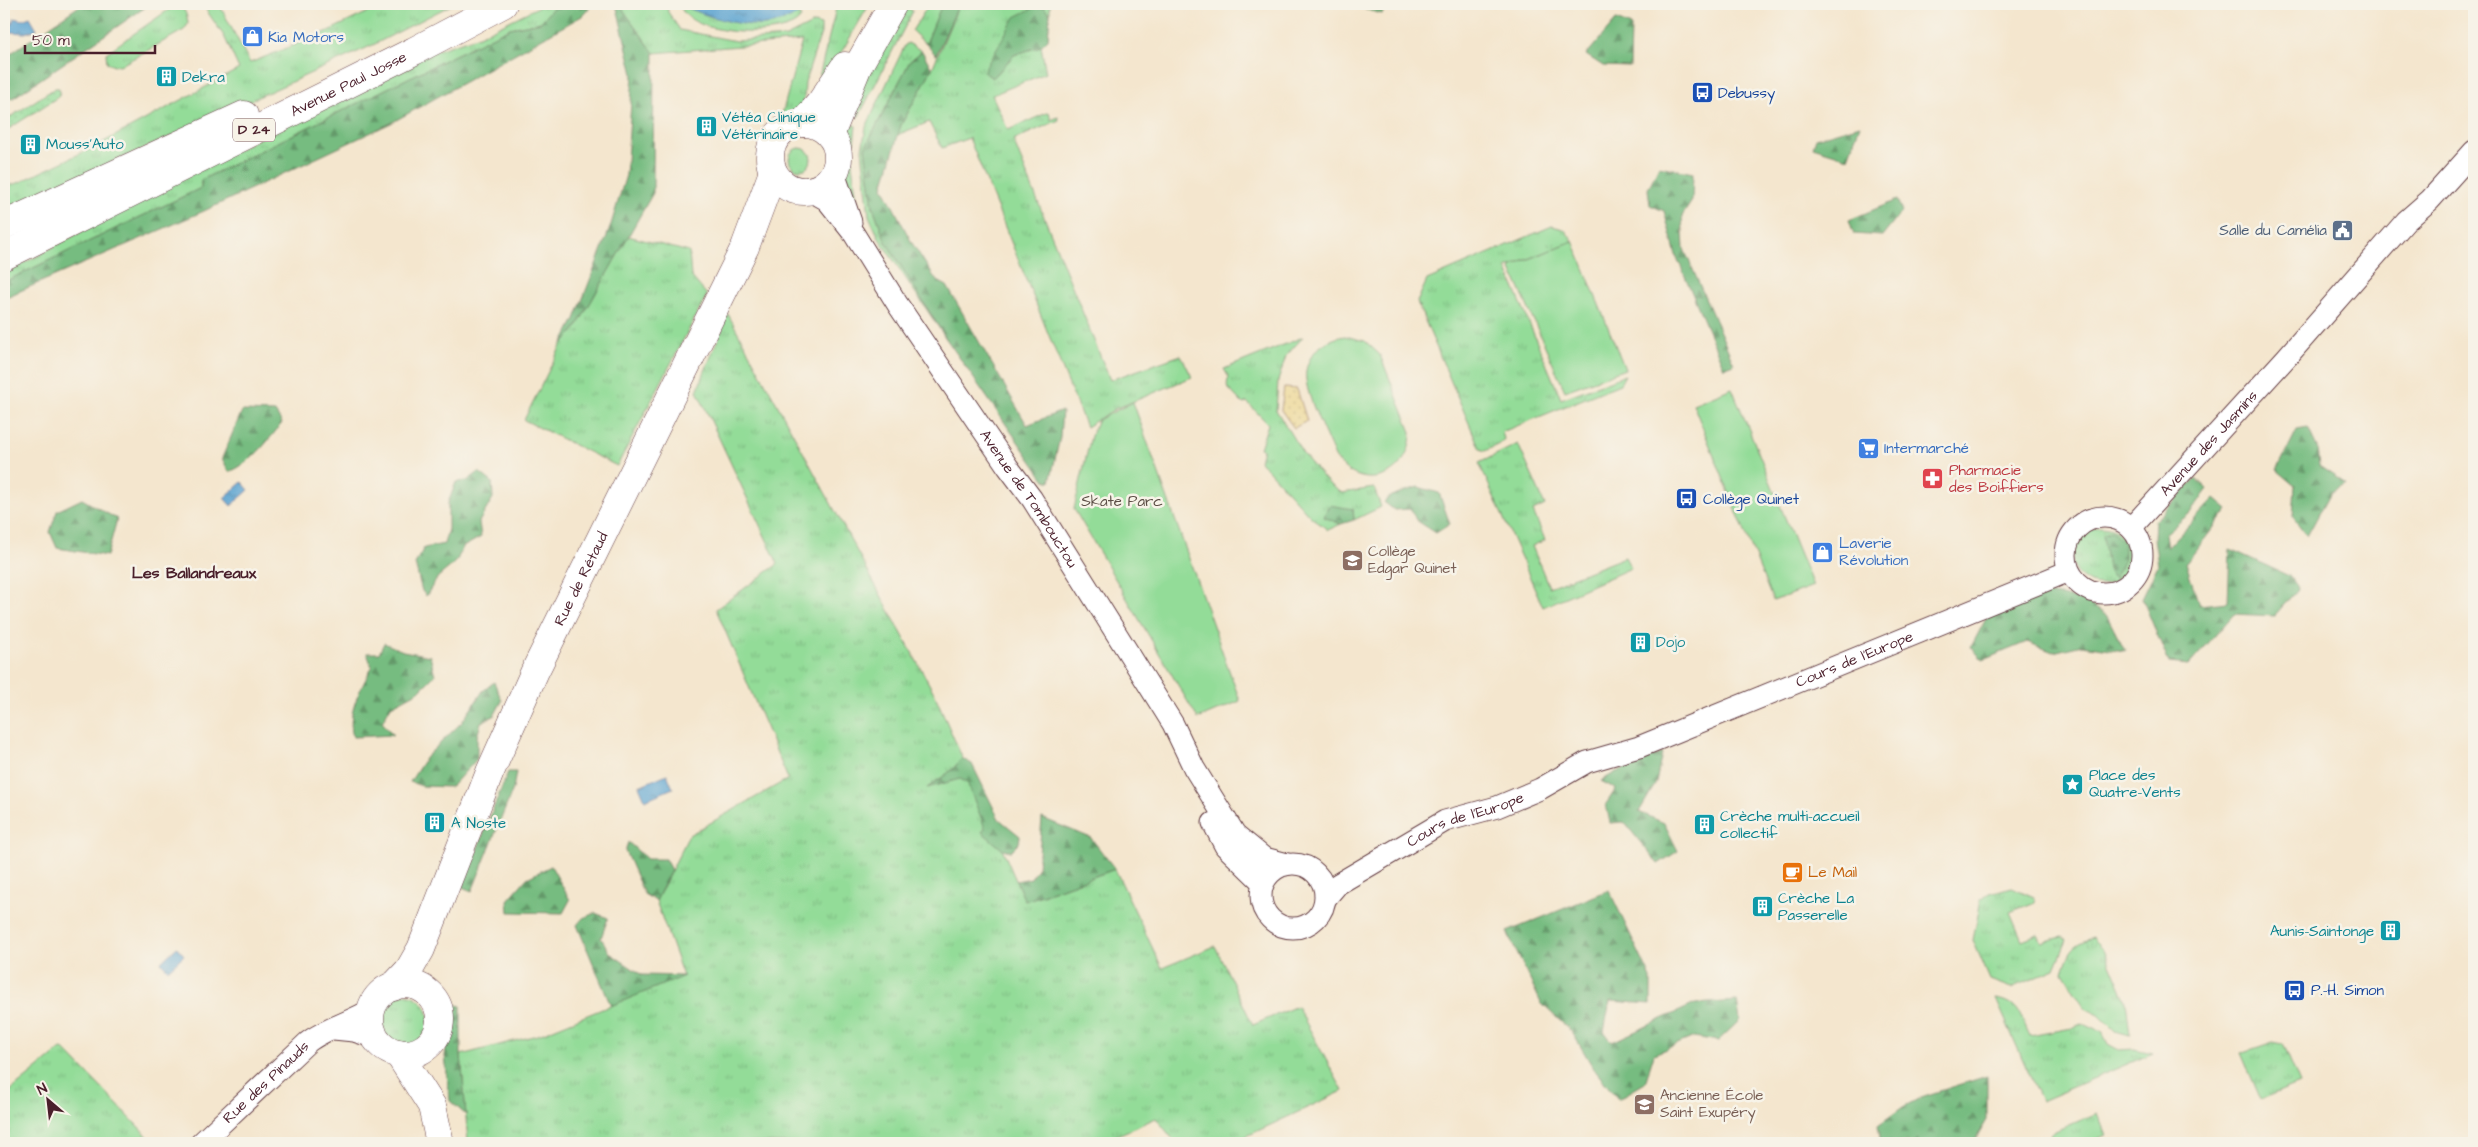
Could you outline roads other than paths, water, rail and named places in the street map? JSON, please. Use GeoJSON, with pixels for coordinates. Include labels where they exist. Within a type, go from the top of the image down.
{"type":"FeatureCollection","features":[{"type":"Feature","properties":{"kind":"main road","name":"Avenue Paul Josse"},"geometry":{"type":"LineString","coordinates":[[4,225],[382,52],[478,4]]}},
{"type":"Feature","properties":{"kind":"main road","name":"Avenue Paul Josse"},"geometry":{"type":"LineString","coordinates":[[4,256],[414,51],[503,4]]}},
{"type":"Feature","properties":{"kind":"main road"},"geometry":{"type":"LineString","coordinates":[[803,123],[821,102],[855,51],[880,4]]}},
{"type":"Feature","properties":{"kind":"main road"},"geometry":{"type":"LineString","coordinates":[[830,135],[858,66],[893,4]]}},
{"type":"Feature","properties":{"kind":"main road"},"geometry":{"type":"LineString","coordinates":[[803,123],[822,128],[830,135],[836,145],[838,157],[834,173],[822,186],[791,183],[770,150],[774,140],[790,125],[803,123]]}},
{"type":"Feature","properties":{"kind":"main road","name":"Rue de Rétaud"},"geometry":{"type":"LineString","coordinates":[[434,919],[490,772],[535,671],[745,247],[791,183]]}},
{"type":"Feature","properties":{"kind":"main road"},"geometry":{"type":"LineString","coordinates":[[394,987],[414,964],[434,919]]}},
{"type":"Feature","properties":{"kind":"main road"},"geometry":{"type":"LineString","coordinates":[[427,992],[426,970],[434,919]]}},
{"type":"Feature","properties":{"kind":"main road"},"geometry":{"type":"LineString","coordinates":[[408,985],[427,992],[435,1002],[440,1013],[438,1032],[431,1042],[416,1052],[398,1053],[383,1046],[376,1038],[370,1021],[372,1009],[382,993],[394,987],[408,985]]}},
{"type":"Feature","properties":{"kind":"main road"},"geometry":{"type":"LineString","coordinates":[[431,1042],[432,1106],[440,1143]]}},
{"type":"Feature","properties":{"kind":"main road"},"geometry":{"type":"LineString","coordinates":[[398,1053],[432,1106]]}},
{"type":"Feature","properties":{"kind":"street","name":"Avenue des Jasmins"},"geometry":{"type":"LineString","coordinates":[[2131,528],[2286,358],[2406,221],[2430,200],[2474,151]]}},
{"type":"Feature","properties":{"kind":"street","name":"Avenue de Tombouctou"},"geometry":{"type":"LineString","coordinates":[[834,173],[848,210],[854,234]]}},
{"type":"Feature","properties":{"kind":"street","name":"Avenue de Tombouctou"},"geometry":{"type":"LineString","coordinates":[[791,183],[827,200],[854,234],[898,305],[1045,520],[1173,724],[1194,768],[1234,834],[1264,858],[1287,864]]}},
{"type":"Feature","properties":{"kind":"street"},"geometry":{"type":"LineString","coordinates":[[2110,517],[2131,528],[2140,540],[2142,560],[2139,571],[2132,582],[2123,589],[2104,594],[2095,593],[2082,587],[2069,571],[2065,553],[2073,533],[2081,525],[2094,518],[2110,517]]}},
{"type":"Feature","properties":{"kind":"street","name":"Cours de l'Europe"},"geometry":{"type":"LineString","coordinates":[[1326,898],[1338,884],[1391,851],[1445,821],[1497,807],[1540,789],[1590,777],[1639,747],[2069,571]]}},
{"type":"Feature","properties":{"kind":"street","name":"Avenue de Tombouctou"},"geometry":{"type":"LineString","coordinates":[[1194,768],[1217,832],[1238,860],[1264,883]]}},
{"type":"Feature","properties":{"kind":"street","name":"Cours de l'Europe"},"geometry":{"type":"LineString","coordinates":[[1316,872],[1354,863],[1391,851]]}},
{"type":"Feature","properties":{"kind":"street"},"geometry":{"type":"LineString","coordinates":[[1287,864],[1300,864],[1316,872],[1324,884],[1326,898],[1323,909],[1311,923],[1296,928],[1283,926],[1271,919],[1265,911],[1261,895],[1264,883],[1270,873],[1287,864]]}},
{"type":"Feature","properties":{"kind":"street","name":"Rue des Pinauds"},"geometry":{"type":"LineString","coordinates":[[201,1143],[308,1042],[323,1032],[334,1029],[372,1009]]}},
{"type":"Feature","properties":{"kind":"street"},"geometry":{"type":"LineString","coordinates":[[334,1029],[354,1031],[376,1038]]}},
{"type":"Feature","properties":{"kind":"water"},"geometry":{"type":"Polygon","coordinates":[[[686,4],[818,4],[802,13],[772,24],[752,25],[705,15],[686,7],[686,4]]]}},
{"type":"Feature","properties":{"kind":"water"},"geometry":{"type":"Polygon","coordinates":[[[30,17],[37,29],[25,33],[9,32],[14,18],[22,20],[30,17]]]}},
{"type":"Feature","properties":{"kind":"water"},"geometry":{"type":"Polygon","coordinates":[[[242,482],[249,490],[231,506],[224,498],[242,482]]]}},
{"type":"Feature","properties":{"kind":"water"},"geometry":{"type":"Polygon","coordinates":[[[667,774],[673,788],[645,800],[639,786],[667,774]]]}},
{"type":"Feature","properties":{"kind":"water"},"geometry":{"type":"Polygon","coordinates":[[[177,947],[184,955],[168,970],[161,962],[177,947]]]}},
{"type":"Feature","properties":{"kind":"place","name":"Kia Motors"},"geometry":{"type":"Point","coordinates":[252,37]}},
{"type":"Feature","properties":{"kind":"place","name":"Dekra"},"geometry":{"type":"Point","coordinates":[166,77]}},
{"type":"Feature","properties":{"kind":"place","name":"Debussy"},"geometry":{"type":"Point","coordinates":[1702,93]}},
{"type":"Feature","properties":{"kind":"place","name":"Vétéa Clinique Vétérinaire"},"geometry":{"type":"Point","coordinates":[706,126]}},
{"type":"Feature","properties":{"kind":"place","name":"Mouss'Auto"},"geometry":{"type":"Point","coordinates":[30,144]}},
{"type":"Feature","properties":{"kind":"place","name":"Salle du Camélia"},"geometry":{"type":"Point","coordinates":[2343,230]}},
{"type":"Feature","properties":{"kind":"place","name":"Intermarché"},"geometry":{"type":"Point","coordinates":[1868,448]}},
{"type":"Feature","properties":{"kind":"place","name":"Pharmacie des Boiffiers"},"geometry":{"type":"Point","coordinates":[1933,479]}},
{"type":"Feature","properties":{"kind":"place","name":"Collège Quinet"},"geometry":{"type":"Point","coordinates":[1687,499]}},
{"type":"Feature","properties":{"kind":"place","name":"Laverie Révolution"},"geometry":{"type":"Point","coordinates":[1823,552]}},
{"type":"Feature","properties":{"kind":"place","name":"Collège Edgar Quinet"},"geometry":{"type":"Point","coordinates":[1352,560]}},
{"type":"Feature","properties":{"kind":"place","name":"Dojo"},"geometry":{"type":"Point","coordinates":[1640,642]}},
{"type":"Feature","properties":{"kind":"place","name":"Place des Quatre-Vents"},"geometry":{"type":"Point","coordinates":[2073,784]}},
{"type":"Feature","properties":{"kind":"place","name":"A Noste"},"geometry":{"type":"Point","coordinates":[435,823]}},
{"type":"Feature","properties":{"kind":"place","name":"Crèche multi-accueil collectif"},"geometry":{"type":"Point","coordinates":[1704,825]}},
{"type":"Feature","properties":{"kind":"place","name":"Le Mail"},"geometry":{"type":"Point","coordinates":[1792,872]}},
{"type":"Feature","properties":{"kind":"place","name":"Crèche La Passerelle"},"geometry":{"type":"Point","coordinates":[1762,907]}},
{"type":"Feature","properties":{"kind":"place","name":"Aunis-Saintonge"},"geometry":{"type":"Point","coordinates":[2390,931]}},
{"type":"Feature","properties":{"kind":"place","name":"P.-H. Simon"},"geometry":{"type":"Point","coordinates":[2295,990]}},
{"type":"Feature","properties":{"kind":"place","name":"Ancienne École Saint Exupéry"},"geometry":{"type":"Point","coordinates":[1644,1104]}},
{"type":"Feature","properties":{"kind":"district","name":"Les Ballandreaux"},"geometry":{"type":"Point","coordinates":[194,573]}},
{"type":"Feature","properties":{"kind":"park label","name":"Skate Parc"},"geometry":{"type":"Point","coordinates":[1122,501]}}]}
